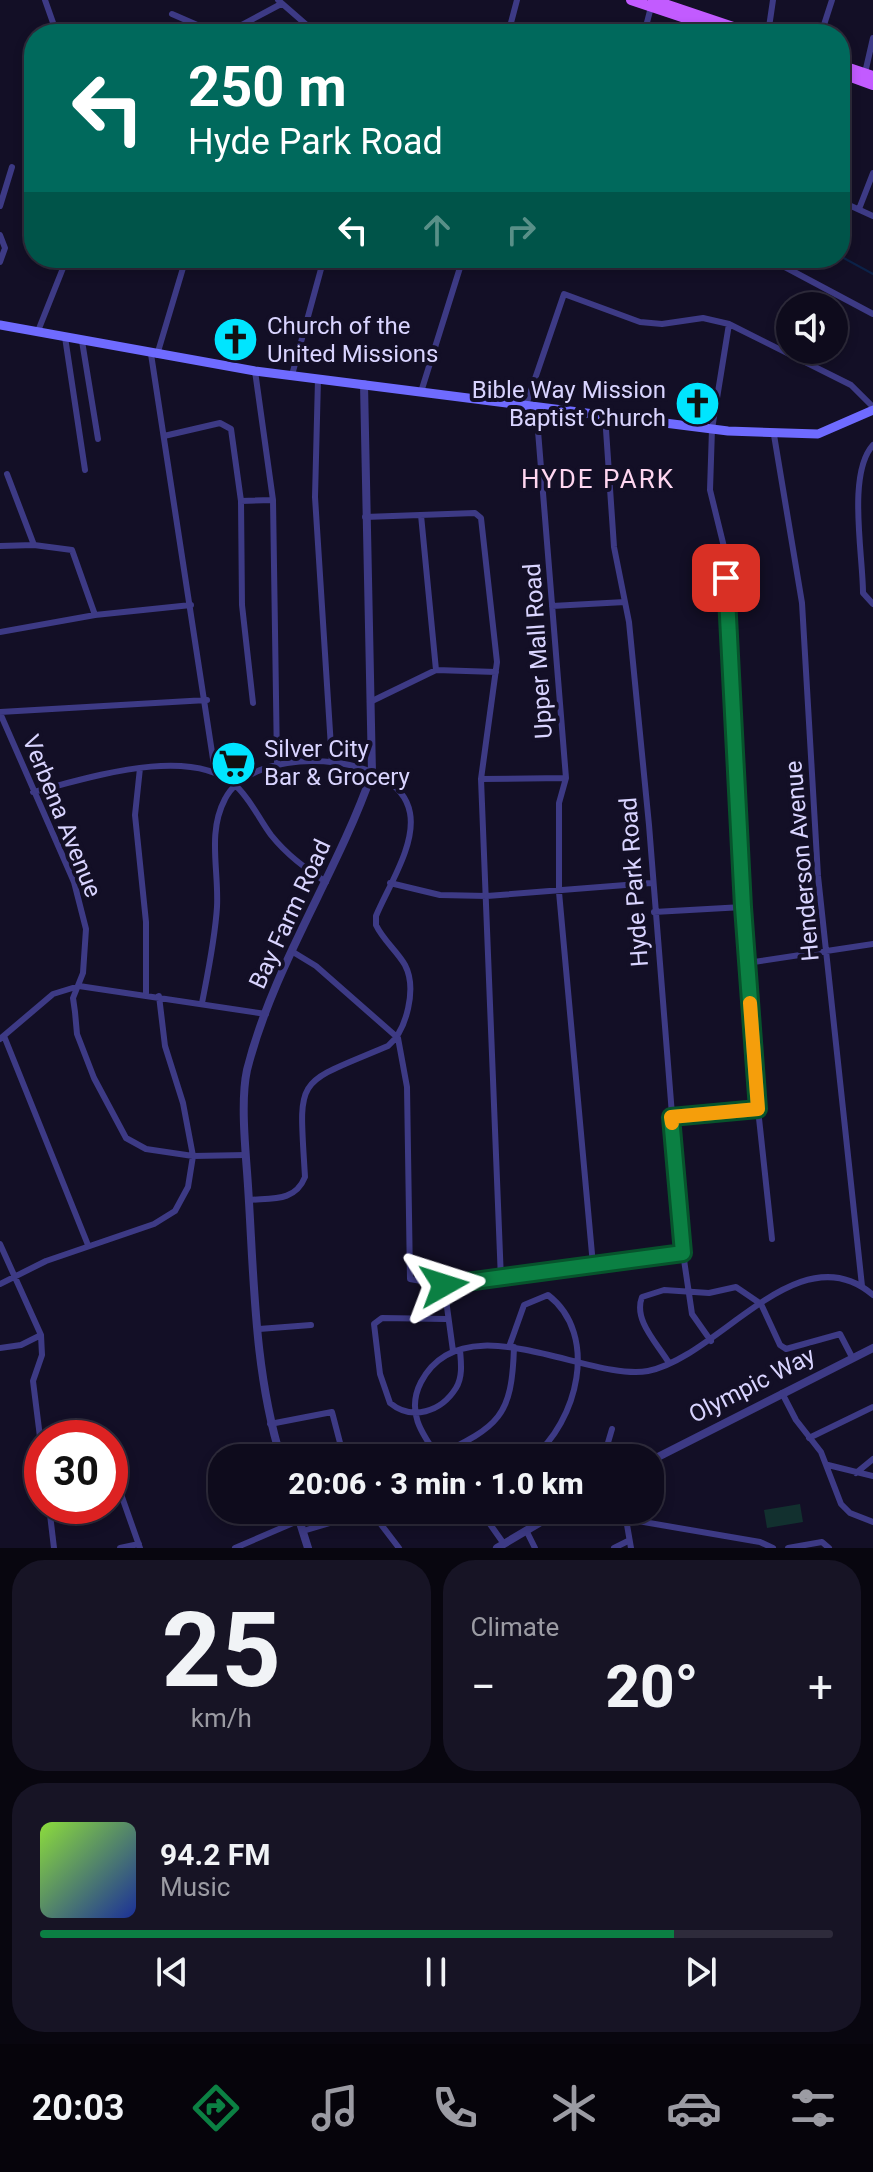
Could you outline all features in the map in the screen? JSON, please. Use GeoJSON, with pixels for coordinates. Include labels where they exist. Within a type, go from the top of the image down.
{"type":"FeatureCollection","features":[{"type":"Feature","properties":{"kind":"main road"},"geometry":{"type":"LineString","coordinates":[[631,0],[657,2],[724,24]]}},
{"type":"Feature","properties":{"kind":"main road"},"geometry":{"type":"LineString","coordinates":[[657,2],[699,24]]}},
{"type":"Feature","properties":{"kind":"main road"},"geometry":{"type":"LineString","coordinates":[[850,68],[869,75]]}},
{"type":"Feature","properties":{"kind":"main road"},"geometry":{"type":"LineString","coordinates":[[850,77],[873,85]]}},
{"type":"Feature","properties":{"kind":"main road"},"geometry":{"type":"LineString","coordinates":[[0,325],[255,371],[774,435],[824,433],[873,409]]}},
{"type":"Feature","properties":{"kind":"street"},"geometry":{"type":"LineString","coordinates":[[45,0],[53,24]]}},
{"type":"Feature","properties":{"kind":"street"},"geometry":{"type":"LineString","coordinates":[[511,24],[517,0]]}},
{"type":"Feature","properties":{"kind":"street"},"geometry":{"type":"LineString","coordinates":[[769,24],[773,0]]}},
{"type":"Feature","properties":{"kind":"street"},"geometry":{"type":"LineString","coordinates":[[824,24],[832,0]]}},
{"type":"Feature","properties":{"kind":"street"},"geometry":{"type":"LineString","coordinates":[[242,24],[280,2],[305,24]]}},
{"type":"Feature","properties":{"kind":"street"},"geometry":{"type":"LineString","coordinates":[[648,24],[657,2]]}},
{"type":"Feature","properties":{"kind":"street"},"geometry":{"type":"LineString","coordinates":[[172,14],[195,24]]}},
{"type":"Feature","properties":{"kind":"street"},"geometry":{"type":"LineString","coordinates":[[869,75],[873,38]]}},
{"type":"Feature","properties":{"kind":"street"},"geometry":{"type":"LineString","coordinates":[[0,206],[12,167]]}},
{"type":"Feature","properties":{"kind":"street"},"geometry":{"type":"LineString","coordinates":[[859,209],[873,173]]}},
{"type":"Feature","properties":{"kind":"street"},"geometry":{"type":"LineString","coordinates":[[850,205],[873,216]]}},
{"type":"Feature","properties":{"kind":"street"},"geometry":{"type":"LineString","coordinates":[[0,235],[5,248],[0,262]]}},
{"type":"Feature","properties":{"kind":"street"},"geometry":{"type":"LineString","coordinates":[[38,331],[63,268]]}},
{"type":"Feature","properties":{"kind":"street"},"geometry":{"type":"LineString","coordinates":[[183,268],[154,354],[164,436],[207,700],[215,772]]}},
{"type":"Feature","properties":{"kind":"street"},"geometry":{"type":"LineString","coordinates":[[292,375],[321,268]]}},
{"type":"Feature","properties":{"kind":"street"},"geometry":{"type":"LineString","coordinates":[[421,392],[460,268]]}},
{"type":"Feature","properties":{"kind":"street"},"geometry":{"type":"LineString","coordinates":[[787,268],[873,314]]}},
{"type":"Feature","properties":{"kind":"street"},"geometry":{"type":"LineString","coordinates":[[531,406],[564,294],[640,322],[662,324],[703,318],[729,324],[851,385],[873,409]]}},
{"type":"Feature","properties":{"kind":"street"},"geometry":{"type":"LineString","coordinates":[[729,324],[712,429],[710,490],[725,551],[743,907],[758,1109],[772,1239]]}},
{"type":"Feature","properties":{"kind":"street"},"geometry":{"type":"LineString","coordinates":[[65,337],[85,470]]}},
{"type":"Feature","properties":{"kind":"street"},"geometry":{"type":"LineString","coordinates":[[82,341],[98,439]]}},
{"type":"Feature","properties":{"kind":"street"},"geometry":{"type":"LineString","coordinates":[[255,371],[273,500],[277,762]]}},
{"type":"Feature","properties":{"kind":"street"},"geometry":{"type":"LineString","coordinates":[[318,379],[315,497],[332,763]]}},
{"type":"Feature","properties":{"kind":"street","name":"Bay Farm Road"},"geometry":{"type":"LineString","coordinates":[[276,1444],[270,1424],[259,1329],[246,1155],[246,1073],[266,1014],[358,814],[372,773],[364,384]]}},
{"type":"Feature","properties":{"kind":"street","name":"Upper Mall Road"},"geometry":{"type":"LineString","coordinates":[[531,406],[566,778],[559,803],[559,892],[593,1265]]}},
{"type":"Feature","properties":{"kind":"street","name":"Hyde Park Road"},"geometry":{"type":"LineString","coordinates":[[605,415],[614,547],[625,602],[649,825],[651,883],[683,1253],[692,1314],[711,1341]]}},
{"type":"Feature","properties":{"kind":"street"},"geometry":{"type":"LineString","coordinates":[[164,436],[220,423],[231,429],[241,501],[242,605],[253,703]]}},
{"type":"Feature","properties":{"kind":"street","name":"Henderson Avenue"},"geometry":{"type":"LineString","coordinates":[[774,435],[802,603],[818,876],[862,1286]]}},
{"type":"Feature","properties":{"kind":"street"},"geometry":{"type":"LineString","coordinates":[[873,445],[860,468],[860,496],[863,593],[873,604]]}},
{"type":"Feature","properties":{"kind":"street"},"geometry":{"type":"LineString","coordinates":[[7,474],[34,545]]}},
{"type":"Feature","properties":{"kind":"street"},"geometry":{"type":"LineString","coordinates":[[241,501],[273,500]]}},
{"type":"Feature","properties":{"kind":"street"},"geometry":{"type":"LineString","coordinates":[[365,517],[475,513],[481,518],[496,672],[481,779],[501,1280]]}},
{"type":"Feature","properties":{"kind":"street"},"geometry":{"type":"LineString","coordinates":[[421,515],[436,670]]}},
{"type":"Feature","properties":{"kind":"street"},"geometry":{"type":"LineString","coordinates":[[0,546],[34,545],[68,549],[76,554],[95,615]]}},
{"type":"Feature","properties":{"kind":"street"},"geometry":{"type":"LineString","coordinates":[[552,606],[625,602]]}},
{"type":"Feature","properties":{"kind":"street"},"geometry":{"type":"LineString","coordinates":[[0,632],[95,615],[191,605]]}},
{"type":"Feature","properties":{"kind":"street"},"geometry":{"type":"LineString","coordinates":[[370,702],[436,670],[496,672]]}},
{"type":"Feature","properties":{"kind":"street"},"geometry":{"type":"LineString","coordinates":[[0,712],[207,700]]}},
{"type":"Feature","properties":{"kind":"street","name":"Verbena Avenue"},"geometry":{"type":"LineString","coordinates":[[0,712],[74,882],[86,929],[83,973],[73,998],[77,1034],[103,1098],[126,1138],[146,1149],[193,1156],[246,1155]]}},
{"type":"Feature","properties":{"kind":"street"},"geometry":{"type":"LineString","coordinates":[[202,1003],[217,910],[215,833],[225,799],[235,785],[261,767],[277,762],[332,763],[372,773],[404,796],[411,814],[409,837],[376,916],[376,925],[410,975],[408,1008],[398,1038],[407,1087],[410,1279],[444,1285],[501,1280],[683,1253]]}},
{"type":"Feature","properties":{"kind":"street"},"geometry":{"type":"LineString","coordinates":[[33,792],[140,768],[182,767],[215,772],[235,785],[293,860],[326,882]]}},
{"type":"Feature","properties":{"kind":"street"},"geometry":{"type":"LineString","coordinates":[[140,768],[135,815],[146,922],[146,993]]}},
{"type":"Feature","properties":{"kind":"street"},"geometry":{"type":"LineString","coordinates":[[481,779],[566,778]]}},
{"type":"Feature","properties":{"kind":"street"},"geometry":{"type":"LineString","coordinates":[[390,883],[440,895],[487,896],[651,883]]}},
{"type":"Feature","properties":{"kind":"street"},"geometry":{"type":"LineString","coordinates":[[654,912],[743,907]]}},
{"type":"Feature","properties":{"kind":"street"},"geometry":{"type":"LineString","coordinates":[[747,963],[873,944]]}},
{"type":"Feature","properties":{"kind":"street"},"geometry":{"type":"LineString","coordinates":[[293,952],[316,966],[398,1038]]}},
{"type":"Feature","properties":{"kind":"street"},"geometry":{"type":"LineString","coordinates":[[88,1245],[2,1038],[53,994],[79,986],[146,993],[266,1014]]}},
{"type":"Feature","properties":{"kind":"street"},"geometry":{"type":"LineString","coordinates":[[0,1284],[88,1245],[154,1224],[175,1211],[188,1187],[193,1156],[183,1103],[165,1046],[159,996]]}},
{"type":"Feature","properties":{"kind":"street"},"geometry":{"type":"LineString","coordinates":[[249,1200],[287,1197],[302,1185],[305,1177],[301,1107],[304,1090],[313,1079],[398,1038]]}},
{"type":"Feature","properties":{"kind":"street"},"geometry":{"type":"LineString","coordinates":[[671,1117],[758,1109]]}},
{"type":"Feature","properties":{"kind":"street"},"geometry":{"type":"LineString","coordinates":[[0,1244],[41,1335],[42,1355],[33,1381],[38,1420]]}},
{"type":"Feature","properties":{"kind":"street"},"geometry":{"type":"LineString","coordinates":[[430,1444],[413,1415],[414,1395],[425,1374],[456,1350],[533,1348],[606,1368],[647,1371],[711,1341],[774,1292],[819,1278],[862,1286],[873,1295]]}},
{"type":"Feature","properties":{"kind":"street"},"geometry":{"type":"LineString","coordinates":[[444,1285],[446,1319],[456,1350],[458,1386],[446,1399],[425,1413],[413,1415],[400,1411],[385,1394],[374,1324],[382,1318],[446,1319]]}},
{"type":"Feature","properties":{"kind":"street"},"geometry":{"type":"LineString","coordinates":[[669,1363],[641,1319],[638,1308],[642,1297],[654,1291],[689,1293],[736,1287],[761,1304],[780,1345],[786,1349],[840,1334],[852,1357]]}},
{"type":"Feature","properties":{"kind":"street"},"geometry":{"type":"LineString","coordinates":[[460,1444],[503,1412],[510,1397],[511,1347],[524,1305],[548,1295],[569,1319],[578,1360],[574,1392],[549,1444]]}},
{"type":"Feature","properties":{"kind":"street"},"geometry":{"type":"LineString","coordinates":[[259,1329],[311,1325]]}},
{"type":"Feature","properties":{"kind":"street"},"geometry":{"type":"LineString","coordinates":[[0,1348],[21,1345],[41,1335]]}},
{"type":"Feature","properties":{"kind":"street","name":"Olympic Way"},"geometry":{"type":"LineString","coordinates":[[664,1454],[873,1348]]}},
{"type":"Feature","properties":{"kind":"street"},"geometry":{"type":"LineString","coordinates":[[782,1392],[828,1465],[841,1504],[850,1513],[873,1522]]}},
{"type":"Feature","properties":{"kind":"street"},"geometry":{"type":"LineString","coordinates":[[809,1438],[873,1407]]}},
{"type":"Feature","properties":{"kind":"street"},"geometry":{"type":"LineString","coordinates":[[270,1424],[332,1412],[340,1444]]}},
{"type":"Feature","properties":{"kind":"street"},"geometry":{"type":"LineString","coordinates":[[608,1444],[612,1429]]}},
{"type":"Feature","properties":{"kind":"street"},"geometry":{"type":"LineString","coordinates":[[856,1473],[873,1459]]}},
{"type":"Feature","properties":{"kind":"street"},"geometry":{"type":"LineString","coordinates":[[828,1465],[873,1476]]}},
{"type":"Feature","properties":{"kind":"street"},"geometry":{"type":"LineString","coordinates":[[120,1548],[139,1546],[128,1515]]}},
{"type":"Feature","properties":{"kind":"street"},"geometry":{"type":"LineString","coordinates":[[51,1524],[54,1548]]}},
{"type":"Feature","properties":{"kind":"street"},"geometry":{"type":"LineString","coordinates":[[235,1548],[291,1524]]}},
{"type":"Feature","properties":{"kind":"street"},"geometry":{"type":"LineString","coordinates":[[301,1524],[308,1548]]}},
{"type":"Feature","properties":{"kind":"street"},"geometry":{"type":"LineString","coordinates":[[303,1531],[325,1524]]}},
{"type":"Feature","properties":{"kind":"street"},"geometry":{"type":"LineString","coordinates":[[380,1524],[396,1545],[384,1548]]}},
{"type":"Feature","properties":{"kind":"street"},"geometry":{"type":"LineString","coordinates":[[488,1524],[500,1546],[536,1524]]}},
{"type":"Feature","properties":{"kind":"street"},"geometry":{"type":"LineString","coordinates":[[614,1548],[630,1544],[627,1524]]}},
{"type":"Feature","properties":{"kind":"street"},"geometry":{"type":"LineString","coordinates":[[652,1524],[760,1542],[773,1548]]}},
{"type":"Feature","properties":{"kind":"street"},"geometry":{"type":"LineString","coordinates":[[526,1530],[535,1548]]}},
{"type":"Feature","properties":{"kind":"street"},"geometry":{"type":"LineString","coordinates":[[712,1548],[714,1536]]}},
{"type":"Feature","properties":{"kind":"street"},"geometry":{"type":"LineString","coordinates":[[788,1548],[822,1542],[829,1548]]}},
{"type":"Feature","properties":{"kind":"green space"},"geometry":{"type":"Polygon","coordinates":[[[800,1504],[803,1522],[767,1528],[764,1510],[800,1504]]]}},
{"type":"Feature","properties":{"kind":"waterway"},"geometry":{"type":"LineString","coordinates":[[850,261],[873,274]]}},
{"type":"Feature","properties":{"kind":"slow traffic"},"geometry":{"type":"LineString","coordinates":[[672,1123],[671,1117],[758,1109],[750,1003]]}},
{"type":"Feature","properties":{"kind":"place","name":"Church of the United Missions"},"geometry":{"type":"Point","coordinates":[236,340]}},
{"type":"Feature","properties":{"kind":"place","name":"Bible Way Mission Baptist Church"},"geometry":{"type":"Point","coordinates":[697,404]}},
{"type":"Feature","properties":{"kind":"place","name":"Silver City Bar & Grocery"},"geometry":{"type":"Point","coordinates":[233,763]}},
{"type":"Feature","properties":{"kind":"district","name":"HYDE PARK"},"geometry":{"type":"Point","coordinates":[598,479]}},
{"type":"Feature","properties":{"kind":"route"},"geometry":{"type":"LineString","coordinates":[[444,1285],[501,1280],[683,1253],[671,1117],[758,1109],[743,907],[726,578]]}}]}
